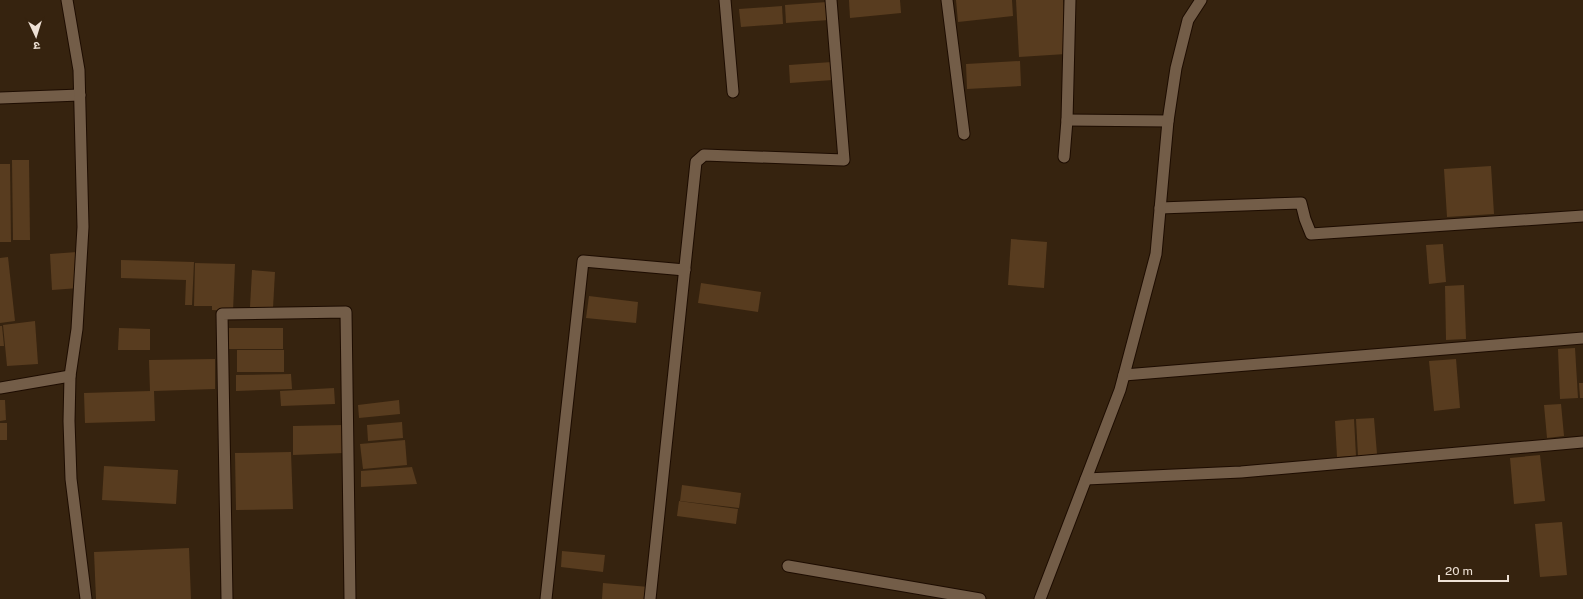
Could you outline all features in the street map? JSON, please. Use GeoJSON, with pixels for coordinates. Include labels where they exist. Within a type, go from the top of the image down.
{"type":"FeatureCollection","features":[{"type":"Feature","properties":{"kind":"street"},"geometry":{"type":"LineString","coordinates":[[67,0],[79,70],[83,227],[78,329],[70,376],[69,421],[71,480],[86,599]]}},
{"type":"Feature","properties":{"kind":"street"},"geometry":{"type":"LineString","coordinates":[[725,0],[733,92]]}},
{"type":"Feature","properties":{"kind":"street"},"geometry":{"type":"LineString","coordinates":[[650,599],[696,162],[704,155],[844,160],[831,0]]}},
{"type":"Feature","properties":{"kind":"street"},"geometry":{"type":"LineString","coordinates":[[947,0],[964,134]]}},
{"type":"Feature","properties":{"kind":"street"},"geometry":{"type":"LineString","coordinates":[[1064,157],[1067,120],[1070,0]]}},
{"type":"Feature","properties":{"kind":"street"},"geometry":{"type":"LineString","coordinates":[[1040,599],[1120,390],[1156,254],[1168,121],[1176,68],[1188,20],[1201,0]]}},
{"type":"Feature","properties":{"kind":"street"},"geometry":{"type":"LineString","coordinates":[[0,98],[80,95]]}},
{"type":"Feature","properties":{"kind":"street"},"geometry":{"type":"LineString","coordinates":[[1067,120],[1168,121]]}},
{"type":"Feature","properties":{"kind":"street"},"geometry":{"type":"LineString","coordinates":[[1160,208],[1301,203],[1311,234],[1583,216]]}},
{"type":"Feature","properties":{"kind":"street"},"geometry":{"type":"LineString","coordinates":[[546,599],[583,262],[685,270]]}},
{"type":"Feature","properties":{"kind":"street"},"geometry":{"type":"LineString","coordinates":[[227,599],[222,314],[346,312],[350,599]]}},
{"type":"Feature","properties":{"kind":"street"},"geometry":{"type":"LineString","coordinates":[[1124,375],[1583,338]]}},
{"type":"Feature","properties":{"kind":"street"},"geometry":{"type":"LineString","coordinates":[[0,388],[70,376]]}},
{"type":"Feature","properties":{"kind":"street"},"geometry":{"type":"LineString","coordinates":[[1086,479],[1241,472],[1583,442]]}},
{"type":"Feature","properties":{"kind":"street"},"geometry":{"type":"LineString","coordinates":[[788,566],[980,599]]}},
{"type":"Feature","properties":{"kind":"building"},"geometry":{"type":"Polygon","coordinates":[[[849,0],[900,0],[901,13],[850,18],[849,0]]]}},
{"type":"Feature","properties":{"kind":"building"},"geometry":{"type":"Polygon","coordinates":[[[956,0],[1012,0],[1013,16],[958,22],[956,0]]]}},
{"type":"Feature","properties":{"kind":"building"},"geometry":{"type":"Polygon","coordinates":[[[1016,0],[1063,0],[1066,54],[1019,57],[1016,0]]]}},
{"type":"Feature","properties":{"kind":"building"},"geometry":{"type":"Polygon","coordinates":[[[827,2],[829,20],[786,23],[785,5],[827,2]]]}},
{"type":"Feature","properties":{"kind":"building"},"geometry":{"type":"Polygon","coordinates":[[[782,6],[783,24],[741,27],[739,9],[782,6]]]}},
{"type":"Feature","properties":{"kind":"building"},"geometry":{"type":"Polygon","coordinates":[[[1020,61],[1021,86],[967,89],[966,64],[1020,61]]]}},
{"type":"Feature","properties":{"kind":"building"},"geometry":{"type":"Polygon","coordinates":[[[832,62],[833,80],[790,83],[789,65],[832,62]]]}},
{"type":"Feature","properties":{"kind":"building"},"geometry":{"type":"Polygon","coordinates":[[[12,160],[29,160],[30,240],[13,240],[12,160]]]}},
{"type":"Feature","properties":{"kind":"building"},"geometry":{"type":"Polygon","coordinates":[[[0,164],[10,164],[11,242],[0,242],[0,164]]]}},
{"type":"Feature","properties":{"kind":"building"},"geometry":{"type":"Polygon","coordinates":[[[1491,166],[1494,214],[1447,217],[1444,169],[1491,166]]]}},
{"type":"Feature","properties":{"kind":"building"},"geometry":{"type":"Polygon","coordinates":[[[1011,239],[1047,242],[1044,288],[1008,285],[1011,239]]]}},
{"type":"Feature","properties":{"kind":"building"},"geometry":{"type":"Polygon","coordinates":[[[1443,244],[1446,282],[1429,284],[1426,245],[1443,244]]]}},
{"type":"Feature","properties":{"kind":"building"},"geometry":{"type":"Polygon","coordinates":[[[77,252],[79,288],[52,290],[50,254],[77,252]]]}},
{"type":"Feature","properties":{"kind":"building"},"geometry":{"type":"Polygon","coordinates":[[[8,257],[15,321],[0,323],[0,258],[8,257]]]}},
{"type":"Feature","properties":{"kind":"building"},"geometry":{"type":"Polygon","coordinates":[[[121,260],[194,262],[192,305],[185,305],[186,280],[121,278],[121,260]]]}},
{"type":"Feature","properties":{"kind":"building"},"geometry":{"type":"Polygon","coordinates":[[[195,263],[235,264],[233,311],[212,310],[212,306],[194,306],[195,263]]]}},
{"type":"Feature","properties":{"kind":"building"},"geometry":{"type":"Polygon","coordinates":[[[252,270],[275,272],[273,308],[250,307],[252,270]]]}},
{"type":"Feature","properties":{"kind":"building"},"geometry":{"type":"Polygon","coordinates":[[[701,283],[761,292],[758,312],[698,303],[701,283]]]}},
{"type":"Feature","properties":{"kind":"building"},"geometry":{"type":"Polygon","coordinates":[[[1464,285],[1466,339],[1446,340],[1445,286],[1464,285]]]}},
{"type":"Feature","properties":{"kind":"building"},"geometry":{"type":"Polygon","coordinates":[[[589,296],[638,302],[636,323],[586,318],[589,296]]]}},
{"type":"Feature","properties":{"kind":"building"},"geometry":{"type":"Polygon","coordinates":[[[35,321],[38,364],[7,366],[3,325],[35,321]]]}},
{"type":"Feature","properties":{"kind":"building"},"geometry":{"type":"Polygon","coordinates":[[[0,326],[2,326],[4,346],[0,346],[0,326]]]}},
{"type":"Feature","properties":{"kind":"building"},"geometry":{"type":"Polygon","coordinates":[[[119,328],[150,329],[150,350],[118,350],[119,328]]]}},
{"type":"Feature","properties":{"kind":"building"},"geometry":{"type":"Polygon","coordinates":[[[229,328],[283,328],[283,349],[229,349],[229,328]]]}},
{"type":"Feature","properties":{"kind":"building"},"geometry":{"type":"Polygon","coordinates":[[[1575,348],[1578,398],[1560,399],[1558,349],[1575,348]]]}},
{"type":"Feature","properties":{"kind":"building"},"geometry":{"type":"Polygon","coordinates":[[[237,350],[284,350],[284,372],[237,372],[237,350]]]}},
{"type":"Feature","properties":{"kind":"building"},"geometry":{"type":"Polygon","coordinates":[[[215,359],[215,389],[154,391],[155,421],[85,423],[84,393],[150,391],[149,360],[215,359]]]}},
{"type":"Feature","properties":{"kind":"building"},"geometry":{"type":"Polygon","coordinates":[[[1456,359],[1460,408],[1434,411],[1429,361],[1456,359]]]}},
{"type":"Feature","properties":{"kind":"building"},"geometry":{"type":"Polygon","coordinates":[[[291,374],[292,389],[236,391],[236,375],[291,374]]]}},
{"type":"Feature","properties":{"kind":"building"},"geometry":{"type":"Polygon","coordinates":[[[1579,383],[1583,383],[1583,398],[1580,398],[1579,383]]]}},
{"type":"Feature","properties":{"kind":"building"},"geometry":{"type":"Polygon","coordinates":[[[334,388],[335,404],[281,406],[280,391],[334,388]]]}},
{"type":"Feature","properties":{"kind":"building"},"geometry":{"type":"Polygon","coordinates":[[[0,400],[5,400],[6,420],[0,421],[0,400]]]}},
{"type":"Feature","properties":{"kind":"building"},"geometry":{"type":"Polygon","coordinates":[[[399,400],[400,414],[359,418],[358,405],[399,400]]]}},
{"type":"Feature","properties":{"kind":"building"},"geometry":{"type":"Polygon","coordinates":[[[1561,404],[1564,436],[1547,438],[1544,405],[1561,404]]]}},
{"type":"Feature","properties":{"kind":"building"},"geometry":{"type":"Polygon","coordinates":[[[1374,418],[1377,454],[1358,456],[1356,419],[1374,418]]]}},
{"type":"Feature","properties":{"kind":"building"},"geometry":{"type":"Polygon","coordinates":[[[1354,419],[1356,456],[1337,457],[1335,421],[1354,419]]]}},
{"type":"Feature","properties":{"kind":"building"},"geometry":{"type":"Polygon","coordinates":[[[402,422],[403,438],[368,441],[367,425],[402,422]]]}},
{"type":"Feature","properties":{"kind":"building"},"geometry":{"type":"Polygon","coordinates":[[[0,423],[7,423],[7,440],[0,440],[0,423]]]}},
{"type":"Feature","properties":{"kind":"building"},"geometry":{"type":"Polygon","coordinates":[[[343,425],[344,453],[293,455],[293,426],[343,425]]]}},
{"type":"Feature","properties":{"kind":"building"},"geometry":{"type":"Polygon","coordinates":[[[405,440],[407,465],[363,469],[360,444],[405,440]]]}},
{"type":"Feature","properties":{"kind":"building"},"geometry":{"type":"Polygon","coordinates":[[[291,452],[293,509],[236,510],[235,453],[291,452]]]}},
{"type":"Feature","properties":{"kind":"building"},"geometry":{"type":"Polygon","coordinates":[[[1540,455],[1545,501],[1514,504],[1510,458],[1540,455]]]}},
{"type":"Feature","properties":{"kind":"building"},"geometry":{"type":"Polygon","coordinates":[[[104,466],[178,470],[176,504],[102,500],[104,466]]]}},
{"type":"Feature","properties":{"kind":"building"},"geometry":{"type":"Polygon","coordinates":[[[412,467],[417,484],[361,487],[361,471],[412,467]]]}},
{"type":"Feature","properties":{"kind":"building"},"geometry":{"type":"Polygon","coordinates":[[[682,485],[741,493],[739,508],[680,501],[682,485]]]}},
{"type":"Feature","properties":{"kind":"building"},"geometry":{"type":"Polygon","coordinates":[[[679,501],[738,509],[736,524],[677,516],[679,501]]]}},
{"type":"Feature","properties":{"kind":"building"},"geometry":{"type":"Polygon","coordinates":[[[1562,522],[1567,575],[1540,577],[1535,524],[1562,522]]]}},
{"type":"Feature","properties":{"kind":"building"},"geometry":{"type":"Polygon","coordinates":[[[189,548],[191,599],[96,599],[94,552],[189,548]]]}},
{"type":"Feature","properties":{"kind":"building"},"geometry":{"type":"Polygon","coordinates":[[[562,551],[605,555],[603,572],[561,567],[562,551]]]}},
{"type":"Feature","properties":{"kind":"building"},"geometry":{"type":"Polygon","coordinates":[[[603,583],[649,587],[648,599],[602,599],[603,583]]]}}]}
